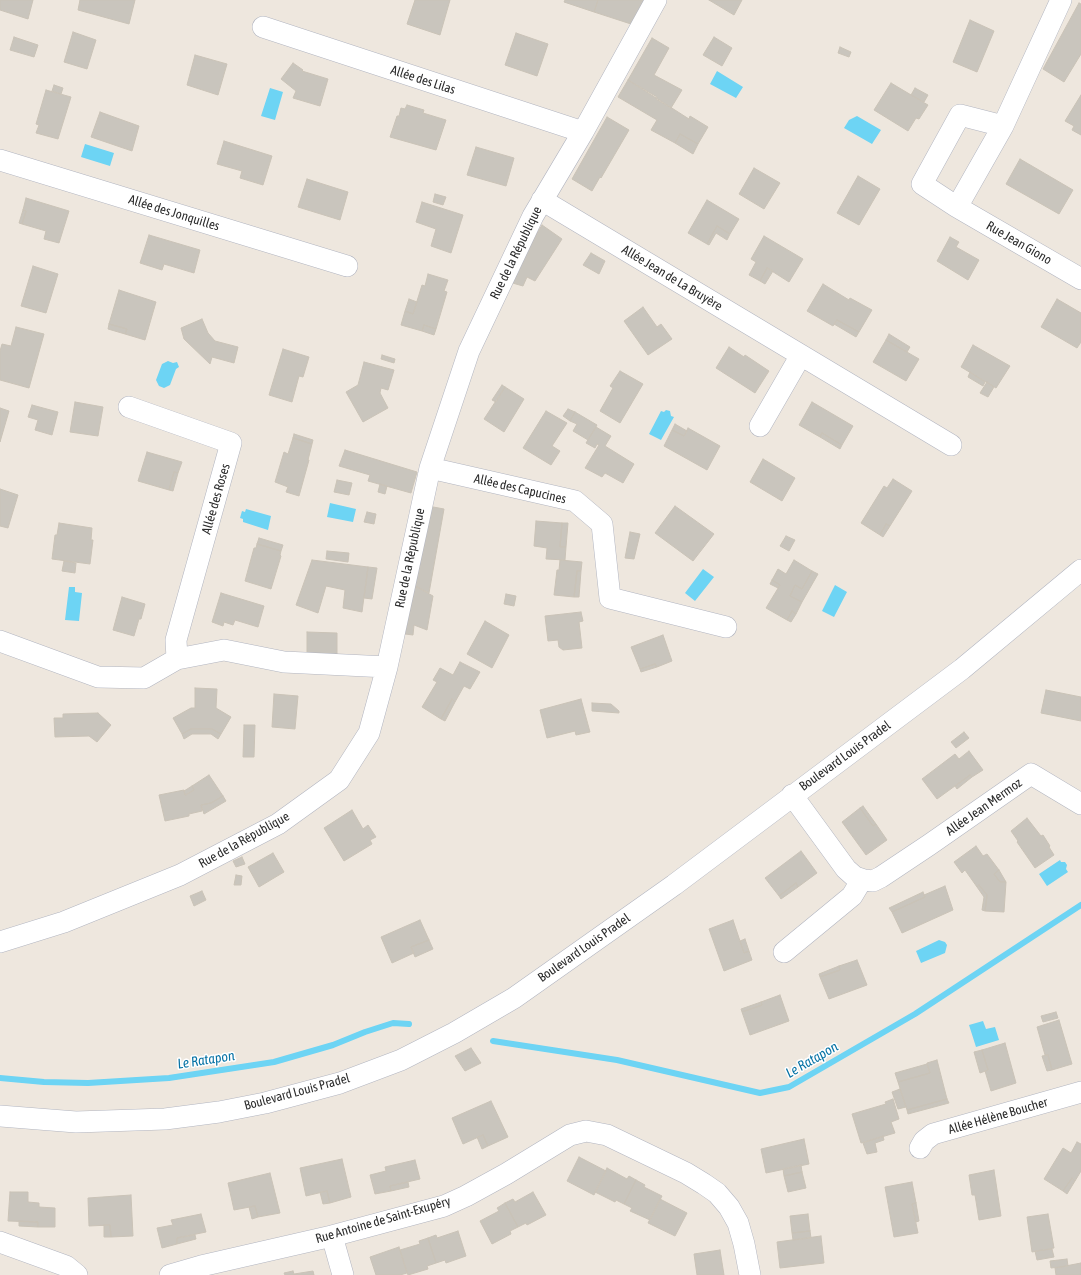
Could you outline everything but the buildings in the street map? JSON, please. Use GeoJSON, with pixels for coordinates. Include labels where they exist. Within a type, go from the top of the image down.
{"type":"FeatureCollection","features":[{"type":"Feature","properties":{"kind":"street","name":"Rue de la République"},"geometry":{"type":"LineString","coordinates":[[0,942],[64,922],[180,875],[278,824],[339,780],[369,733],[387,667],[430,468],[469,351],[533,216],[583,132],[656,0]]}},
{"type":"Feature","properties":{"kind":"street"},"geometry":{"type":"LineString","coordinates":[[957,207],[1003,126],[1061,0]]}},
{"type":"Feature","properties":{"kind":"street","name":"Allée des Lilas"},"geometry":{"type":"LineString","coordinates":[[262,27],[583,132]]}},
{"type":"Feature","properties":{"kind":"street","name":"Rue Jean Giono"},"geometry":{"type":"LineString","coordinates":[[1003,126],[960,115],[922,184],[957,207],[1081,279]]}},
{"type":"Feature","properties":{"kind":"street","name":"Allée des Jonquilles"},"geometry":{"type":"LineString","coordinates":[[0,160],[347,266]]}},
{"type":"Feature","properties":{"kind":"street","name":"Allée Jean de La Bruyère"},"geometry":{"type":"LineString","coordinates":[[542,200],[951,445]]}},
{"type":"Feature","properties":{"kind":"street"},"geometry":{"type":"LineString","coordinates":[[760,426],[801,355]]}},
{"type":"Feature","properties":{"kind":"street","name":"Allée des Roses"},"geometry":{"type":"LineString","coordinates":[[129,407],[231,443],[176,640],[177,659]]}},
{"type":"Feature","properties":{"kind":"street","name":"Allée des Capucines"},"geometry":{"type":"LineString","coordinates":[[430,468],[575,502],[602,524],[610,598],[726,627]]}},
{"type":"Feature","properties":{"kind":"street","name":"Boulevard Louis Pradel"},"geometry":{"type":"LineString","coordinates":[[0,1116],[76,1122],[165,1119],[219,1112],[265,1103],[340,1083],[401,1060],[514,998],[674,884],[962,669],[1081,570]]}},
{"type":"Feature","properties":{"kind":"street"},"geometry":{"type":"LineString","coordinates":[[0,641],[98,677],[144,678],[177,659],[224,650],[284,662],[387,667]]}},
{"type":"Feature","properties":{"kind":"street","name":"Allée Jean Mermoz"},"geometry":{"type":"LineString","coordinates":[[860,879],[873,881],[881,877],[930,845],[1031,774],[1081,804]]}},
{"type":"Feature","properties":{"kind":"street"},"geometry":{"type":"LineString","coordinates":[[784,952],[852,896],[860,879],[855,877],[846,869],[792,795]]}},
{"type":"Feature","properties":{"kind":"street","name":"Allée Hélène Boucher"},"geometry":{"type":"LineString","coordinates":[[920,1148],[924,1141],[933,1134],[1081,1092]]}},
{"type":"Feature","properties":{"kind":"street","name":"Rue Antoine de Saint-Exupéry"},"geometry":{"type":"LineString","coordinates":[[170,1275],[201,1266],[332,1236],[444,1206],[466,1196],[506,1174],[570,1135],[586,1131],[607,1136],[679,1170],[717,1193],[729,1207],[738,1223],[750,1275]]}},
{"type":"Feature","properties":{"kind":"street"},"geometry":{"type":"LineString","coordinates":[[332,1236],[343,1275]]}},
{"type":"Feature","properties":{"kind":"street"},"geometry":{"type":"LineString","coordinates":[[0,1242],[66,1266],[77,1275]]}},
{"type":"Feature","properties":{"kind":"water"},"geometry":{"type":"Polygon","coordinates":[[[717,71],[743,87],[736,98],[710,84],[717,71]]]}},
{"type":"Feature","properties":{"kind":"water"},"geometry":{"type":"Polygon","coordinates":[[[270,88],[283,92],[275,120],[261,116],[270,88]]]}},
{"type":"Feature","properties":{"kind":"water"},"geometry":{"type":"Polygon","coordinates":[[[857,116],[881,130],[872,144],[844,128],[849,120],[857,116]]]}},
{"type":"Feature","properties":{"kind":"water"},"geometry":{"type":"Polygon","coordinates":[[[85,144],[114,153],[110,166],[81,157],[85,144]]]}},
{"type":"Feature","properties":{"kind":"water"},"geometry":{"type":"Polygon","coordinates":[[[168,361],[173,363],[177,362],[179,367],[176,369],[170,385],[164,388],[159,386],[156,380],[162,364],[168,361]]]}},
{"type":"Feature","properties":{"kind":"water"},"geometry":{"type":"Polygon","coordinates":[[[666,410],[670,411],[671,416],[674,417],[661,440],[649,434],[661,411],[664,412],[666,410]]]}},
{"type":"Feature","properties":{"kind":"water"},"geometry":{"type":"Polygon","coordinates":[[[330,503],[356,509],[353,522],[327,517],[330,503]]]}},
{"type":"Feature","properties":{"kind":"water"},"geometry":{"type":"Polygon","coordinates":[[[246,509],[271,516],[268,530],[243,522],[243,519],[240,518],[242,511],[245,512],[246,509]]]}},
{"type":"Feature","properties":{"kind":"water"},"geometry":{"type":"Polygon","coordinates":[[[703,569],[714,577],[695,601],[685,593],[703,569]]]}},
{"type":"Feature","properties":{"kind":"water"},"geometry":{"type":"Polygon","coordinates":[[[835,585],[847,592],[834,617],[822,611],[835,585]]]}},
{"type":"Feature","properties":{"kind":"water"},"geometry":{"type":"Polygon","coordinates":[[[69,587],[75,587],[75,592],[82,593],[79,621],[65,620],[69,587]]]}},
{"type":"Feature","properties":{"kind":"water"},"geometry":{"type":"Polygon","coordinates":[[[1060,860],[1061,862],[1065,862],[1067,865],[1066,869],[1068,872],[1047,886],[1039,874],[1060,860]]]}},
{"type":"Feature","properties":{"kind":"water"},"geometry":{"type":"Polygon","coordinates":[[[939,940],[945,942],[947,945],[945,953],[921,963],[916,951],[939,940]]]}},
{"type":"Feature","properties":{"kind":"water"},"geometry":{"type":"Polygon","coordinates":[[[983,1021],[986,1029],[995,1027],[999,1040],[976,1047],[969,1025],[983,1021]]]}},
{"type":"Feature","properties":{"kind":"waterway","name":"Le Ratapon"},"geometry":{"type":"LineString","coordinates":[[493,1041],[617,1060],[760,1093],[789,1087],[915,1014],[1081,905]]}},
{"type":"Feature","properties":{"kind":"waterway","name":"Le Ratapon"},"geometry":{"type":"LineString","coordinates":[[0,1078],[44,1082],[88,1083],[169,1078],[274,1062],[333,1045],[393,1023],[409,1024]]}}]}
